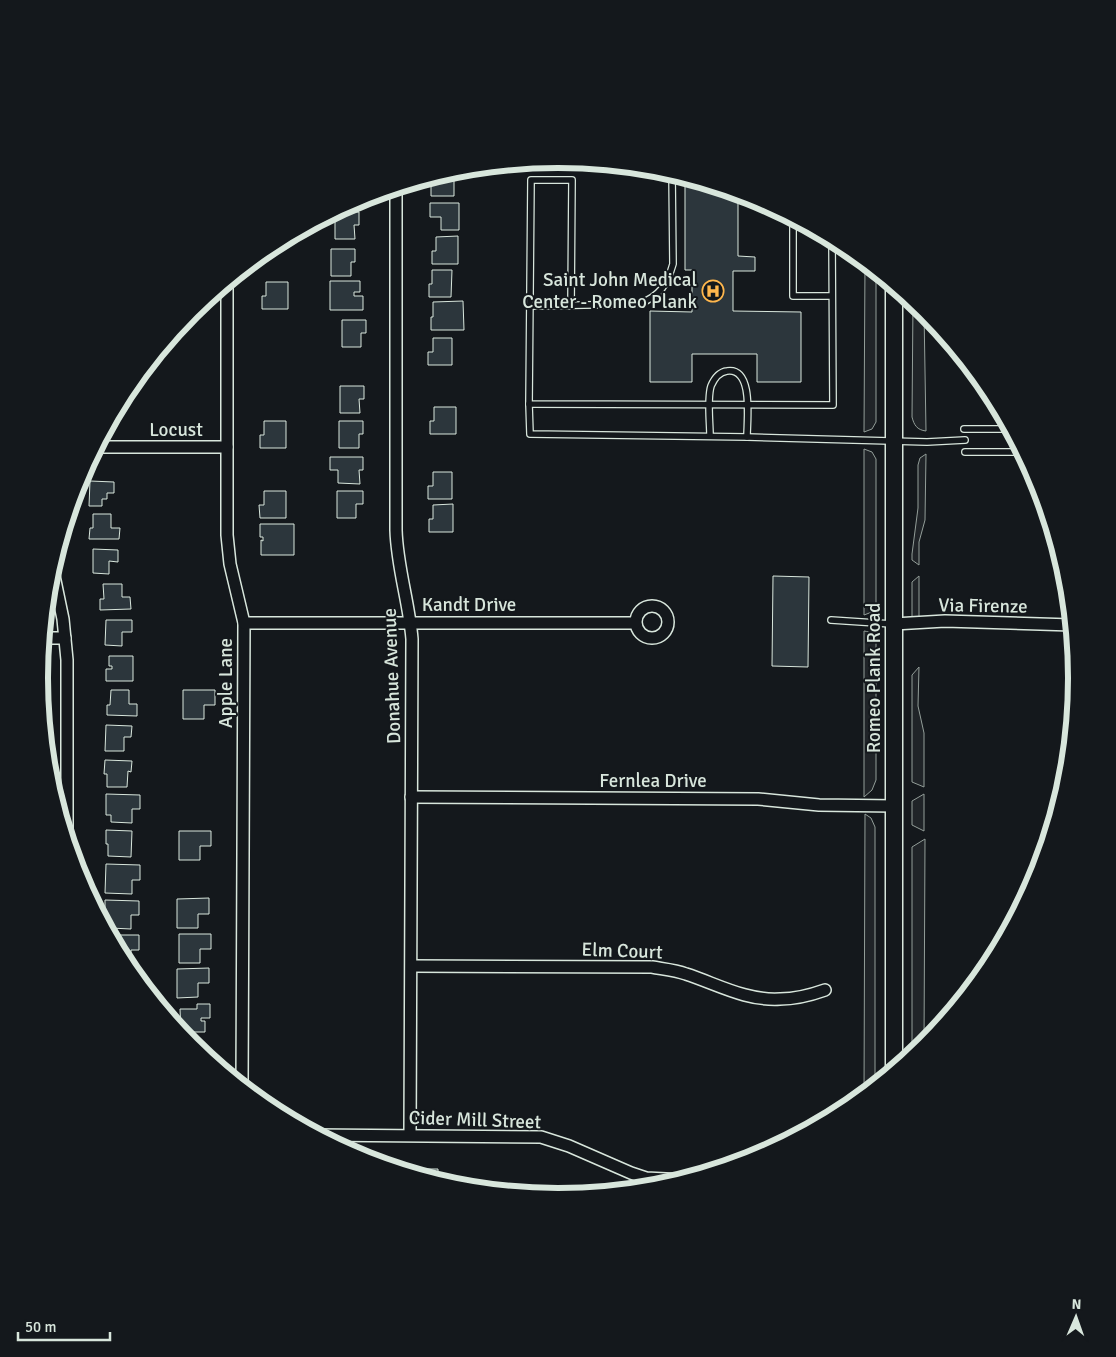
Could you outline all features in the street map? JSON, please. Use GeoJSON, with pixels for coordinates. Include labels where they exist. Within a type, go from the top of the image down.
{"type":"FeatureCollection","features":[{"type":"Feature","properties":{"kind":"main road","name":"Romeo Plank Road"},"geometry":{"type":"LineString","coordinates":[[894,294],[894,1063]]}},
{"type":"Feature","properties":{"kind":"street","name":"Donahue Avenue"},"geometry":{"type":"LineString","coordinates":[[396,194],[396,530],[398,560],[411,623],[412,639],[410,1135]]}},
{"type":"Feature","properties":{"kind":"street","name":"Apple Lane"},"geometry":{"type":"LineString","coordinates":[[227,290],[228,550],[244,623],[242,1080]]}},
{"type":"Feature","properties":{"kind":"street","name":"Locust"},"geometry":{"type":"LineString","coordinates":[[103,447],[227,448]]}},
{"type":"Feature","properties":{"kind":"street"},"geometry":{"type":"LineString","coordinates":[[56,587],[67,660],[66,815]]}},
{"type":"Feature","properties":{"kind":"street","name":"Via Firenze"},"geometry":{"type":"LineString","coordinates":[[894,624],[945,622],[1065,625]]}},
{"type":"Feature","properties":{"kind":"street","name":"Kandt Drive"},"geometry":{"type":"LineString","coordinates":[[244,623],[635,623]]}},
{"type":"Feature","properties":{"kind":"street"},"geometry":{"type":"LineString","coordinates":[[50,638],[65,638]]}},
{"type":"Feature","properties":{"kind":"street","name":"Fernlea Drive"},"geometry":{"type":"LineString","coordinates":[[411,797],[758,799],[819,806],[894,806]]}},
{"type":"Feature","properties":{"kind":"street","name":"Elm Court"},"geometry":{"type":"LineString","coordinates":[[412,966],[652,967],[685,974],[726,990],[762,998],[778,1000],[796,998],[826,990]]}},
{"type":"Feature","properties":{"kind":"street","name":"Cider Mill Street"},"geometry":{"type":"LineString","coordinates":[[330,1135],[541,1137],[569,1146],[631,1174],[646,1178],[659,1179]]}},
{"type":"Feature","properties":{"kind":"lane"},"geometry":{"type":"LineString","coordinates":[[571,306],[572,180],[531,180],[530,434],[710,436],[927,442],[964,440]]}},
{"type":"Feature","properties":{"kind":"lane"},"geometry":{"type":"LineString","coordinates":[[530,306],[639,304],[651,299],[661,290],[669,278],[673,264],[672,181]]}},
{"type":"Feature","properties":{"kind":"lane"},"geometry":{"type":"LineString","coordinates":[[793,226],[793,296],[832,296]]}},
{"type":"Feature","properties":{"kind":"lane"},"geometry":{"type":"LineString","coordinates":[[530,404],[832,405],[832,248]]}},
{"type":"Feature","properties":{"kind":"lane"},"geometry":{"type":"LineString","coordinates":[[710,436],[710,388],[714,379],[721,372],[729,370],[736,372],[743,379],[747,388],[747,437]]}},
{"type":"Feature","properties":{"kind":"lane"},"geometry":{"type":"LineString","coordinates":[[964,429],[1003,429]]}},
{"type":"Feature","properties":{"kind":"lane"},"geometry":{"type":"LineString","coordinates":[[964,452],[1015,452]]}},
{"type":"Feature","properties":{"kind":"lane"},"geometry":{"type":"LineString","coordinates":[[831,620],[894,624]]}},
{"type":"Feature","properties":{"kind":"shaded area"},"geometry":{"type":"Polygon","coordinates":[[[865,270],[876,279],[876,422],[872,429],[864,432],[865,270]]]}},
{"type":"Feature","properties":{"kind":"shaded area"},"geometry":{"type":"Polygon","coordinates":[[[913,312],[924,323],[926,431],[916,427],[912,417],[913,312]]]}},
{"type":"Feature","properties":{"kind":"shaded area"},"geometry":{"type":"Polygon","coordinates":[[[864,449],[872,452],[876,459],[876,604],[872,612],[864,615],[864,449]]]}},
{"type":"Feature","properties":{"kind":"shaded area"},"geometry":{"type":"Polygon","coordinates":[[[926,454],[925,520],[919,542],[919,565],[912,560],[912,554],[918,508],[918,465],[920,458],[926,454]]]}},
{"type":"Feature","properties":{"kind":"shaded area"},"geometry":{"type":"Polygon","coordinates":[[[919,576],[919,628],[912,623],[912,582],[919,576]]]}},
{"type":"Feature","properties":{"kind":"shaded area"},"geometry":{"type":"Polygon","coordinates":[[[864,631],[872,634],[876,641],[876,780],[872,790],[864,797],[864,631]]]}},
{"type":"Feature","properties":{"kind":"shaded area"},"geometry":{"type":"Polygon","coordinates":[[[919,667],[918,706],[924,733],[924,787],[912,782],[912,675],[919,667]]]}},
{"type":"Feature","properties":{"kind":"shaded area"},"geometry":{"type":"Polygon","coordinates":[[[924,794],[924,831],[912,825],[912,801],[924,794]]]}},
{"type":"Feature","properties":{"kind":"shaded area"},"geometry":{"type":"Polygon","coordinates":[[[865,814],[871,818],[875,827],[875,1079],[864,1087],[865,814]]]}},
{"type":"Feature","properties":{"kind":"shaded area"},"geometry":{"type":"Polygon","coordinates":[[[925,839],[924,1034],[912,1046],[912,847],[925,839]]]}},
{"type":"Feature","properties":{"kind":"building"},"geometry":{"type":"Polygon","coordinates":[[[454,179],[454,196],[431,196],[431,184],[454,179]]]}},
{"type":"Feature","properties":{"kind":"building","name":"Saint John Medical Center - Romeo Plank"},"geometry":{"type":"Polygon","coordinates":[[[685,184],[738,201],[738,256],[755,257],[755,271],[733,271],[733,311],[801,312],[801,382],[757,382],[757,354],[692,354],[692,382],[650,382],[650,311],[692,312],[692,270],[685,270],[685,184]]]}},
{"type":"Feature","properties":{"kind":"building"},"geometry":{"type":"Polygon","coordinates":[[[430,203],[459,203],[459,230],[441,230],[441,217],[430,217],[430,203]]]}},
{"type":"Feature","properties":{"kind":"building"},"geometry":{"type":"Polygon","coordinates":[[[352,212],[359,212],[359,225],[354,225],[355,239],[335,239],[335,220],[352,212]]]}},
{"type":"Feature","properties":{"kind":"building"},"geometry":{"type":"Polygon","coordinates":[[[458,236],[458,264],[432,264],[432,251],[436,251],[436,237],[458,236]]]}},
{"type":"Feature","properties":{"kind":"building"},"geometry":{"type":"Polygon","coordinates":[[[331,249],[355,249],[355,262],[351,262],[351,276],[331,276],[331,249]]]}},
{"type":"Feature","properties":{"kind":"building"},"geometry":{"type":"Polygon","coordinates":[[[432,270],[452,270],[451,297],[429,297],[429,284],[432,284],[432,270]]]}},
{"type":"Feature","properties":{"kind":"building"},"geometry":{"type":"Polygon","coordinates":[[[330,281],[360,281],[360,292],[354,292],[354,296],[363,296],[363,310],[330,310],[330,281]]]}},
{"type":"Feature","properties":{"kind":"building"},"geometry":{"type":"Polygon","coordinates":[[[266,282],[288,282],[288,309],[262,309],[262,296],[266,296],[266,282]]]}},
{"type":"Feature","properties":{"kind":"building"},"geometry":{"type":"Polygon","coordinates":[[[463,301],[464,330],[431,330],[433,302],[463,301]]]}},
{"type":"Feature","properties":{"kind":"building"},"geometry":{"type":"Polygon","coordinates":[[[342,320],[366,320],[366,333],[361,333],[361,347],[342,347],[342,320]]]}},
{"type":"Feature","properties":{"kind":"building"},"geometry":{"type":"Polygon","coordinates":[[[433,338],[452,338],[452,365],[428,365],[428,352],[433,352],[433,338]]]}},
{"type":"Feature","properties":{"kind":"building"},"geometry":{"type":"Polygon","coordinates":[[[340,386],[364,386],[364,399],[359,399],[360,413],[340,413],[340,386]]]}},
{"type":"Feature","properties":{"kind":"building"},"geometry":{"type":"Polygon","coordinates":[[[434,407],[456,407],[456,434],[430,434],[430,421],[434,421],[434,407]]]}},
{"type":"Feature","properties":{"kind":"building"},"geometry":{"type":"Polygon","coordinates":[[[264,421],[286,421],[286,448],[260,448],[260,435],[264,435],[264,421]]]}},
{"type":"Feature","properties":{"kind":"building"},"geometry":{"type":"Polygon","coordinates":[[[339,421],[363,421],[363,434],[359,434],[359,448],[339,448],[339,421]]]}},
{"type":"Feature","properties":{"kind":"building"},"geometry":{"type":"Polygon","coordinates":[[[330,457],[363,457],[363,470],[359,470],[360,484],[338,483],[338,470],[330,470],[330,457]]]}},
{"type":"Feature","properties":{"kind":"building"},"geometry":{"type":"Polygon","coordinates":[[[433,472],[452,472],[452,499],[428,499],[428,486],[433,486],[433,472]]]}},
{"type":"Feature","properties":{"kind":"building"},"geometry":{"type":"Polygon","coordinates":[[[90,481],[114,482],[114,493],[107,493],[107,499],[102,499],[102,506],[89,506],[90,481]]]}},
{"type":"Feature","properties":{"kind":"building"},"geometry":{"type":"Polygon","coordinates":[[[264,491],[286,491],[286,518],[260,518],[259,505],[264,505],[264,491]]]}},
{"type":"Feature","properties":{"kind":"building"},"geometry":{"type":"Polygon","coordinates":[[[337,491],[363,491],[363,504],[356,504],[356,518],[337,518],[337,491]]]}},
{"type":"Feature","properties":{"kind":"building"},"geometry":{"type":"Polygon","coordinates":[[[453,504],[453,532],[429,532],[429,519],[433,519],[433,505],[453,504]]]}},
{"type":"Feature","properties":{"kind":"building"},"geometry":{"type":"Polygon","coordinates":[[[93,514],[111,514],[111,528],[120,528],[119,539],[89,539],[90,528],[93,528],[93,514]]]}},
{"type":"Feature","properties":{"kind":"building"},"geometry":{"type":"Polygon","coordinates":[[[260,524],[294,524],[294,555],[261,555],[261,540],[263,541],[263,537],[260,537],[260,524]]]}},
{"type":"Feature","properties":{"kind":"building"},"geometry":{"type":"Polygon","coordinates":[[[93,549],[118,550],[118,562],[109,561],[109,574],[93,573],[93,549]]]}},
{"type":"Feature","properties":{"kind":"building"},"geometry":{"type":"Polygon","coordinates":[[[773,576],[809,577],[808,667],[772,666],[773,576]]]}},
{"type":"Feature","properties":{"kind":"building"},"geometry":{"type":"Polygon","coordinates":[[[103,584],[122,584],[122,597],[130,597],[131,609],[100,610],[100,599],[104,599],[103,584]]]}},
{"type":"Feature","properties":{"kind":"building"},"geometry":{"type":"Polygon","coordinates":[[[106,620],[132,620],[132,632],[122,632],[122,646],[105,645],[106,620]]]}},
{"type":"Feature","properties":{"kind":"building"},"geometry":{"type":"Polygon","coordinates":[[[109,656],[133,656],[133,681],[106,681],[106,669],[112,669],[112,666],[109,666],[109,656]]]}},
{"type":"Feature","properties":{"kind":"building"},"geometry":{"type":"Polygon","coordinates":[[[111,690],[129,690],[129,704],[137,704],[137,716],[107,715],[107,705],[110,705],[111,690]]]}},
{"type":"Feature","properties":{"kind":"building"},"geometry":{"type":"Polygon","coordinates":[[[183,690],[215,690],[215,705],[204,705],[204,719],[183,719],[183,690]]]}},
{"type":"Feature","properties":{"kind":"building"},"geometry":{"type":"Polygon","coordinates":[[[106,725],[132,726],[131,737],[124,737],[124,751],[105,751],[106,725]]]}},
{"type":"Feature","properties":{"kind":"building"},"geometry":{"type":"Polygon","coordinates":[[[105,760],[132,761],[131,772],[128,771],[127,787],[107,787],[107,774],[104,774],[105,760]]]}},
{"type":"Feature","properties":{"kind":"building"},"geometry":{"type":"Polygon","coordinates":[[[106,794],[140,795],[140,809],[132,809],[132,823],[111,822],[111,815],[106,815],[106,794]]]}},
{"type":"Feature","properties":{"kind":"building"},"geometry":{"type":"Polygon","coordinates":[[[106,830],[132,831],[131,857],[108,856],[106,830]]]}},
{"type":"Feature","properties":{"kind":"building"},"geometry":{"type":"Polygon","coordinates":[[[179,831],[211,831],[211,846],[200,846],[200,860],[179,860],[179,831]]]}},
{"type":"Feature","properties":{"kind":"building"},"geometry":{"type":"Polygon","coordinates":[[[106,864],[140,865],[140,880],[132,880],[132,894],[105,893],[106,864]]]}},
{"type":"Feature","properties":{"kind":"building"},"geometry":{"type":"Polygon","coordinates":[[[209,898],[209,914],[198,914],[198,928],[177,928],[177,899],[209,898]]]}},
{"type":"Feature","properties":{"kind":"building"},"geometry":{"type":"Polygon","coordinates":[[[105,900],[139,901],[139,915],[131,915],[131,929],[113,928],[111,921],[109,921],[105,913],[105,900]]]}},
{"type":"Feature","properties":{"kind":"building"},"geometry":{"type":"Polygon","coordinates":[[[179,934],[211,934],[211,949],[200,949],[200,963],[179,963],[179,934]]]}},
{"type":"Feature","properties":{"kind":"building"},"geometry":{"type":"Polygon","coordinates":[[[117,935],[139,935],[139,950],[131,950],[131,957],[117,935]]]}},
{"type":"Feature","properties":{"kind":"building"},"geometry":{"type":"Polygon","coordinates":[[[209,968],[209,983],[198,983],[198,997],[177,998],[177,969],[209,968]]]}},
{"type":"Feature","properties":{"kind":"building"},"geometry":{"type":"Polygon","coordinates":[[[197,1004],[210,1004],[210,1018],[201,1018],[201,1021],[205,1021],[205,1032],[190,1032],[181,1022],[180,1009],[197,1009],[197,1004]]]}},
{"type":"Feature","properties":{"kind":"building"},"geometry":{"type":"Polygon","coordinates":[[[423,1169],[438,1169],[438,1175],[426,1172],[423,1169]]]}},
{"type":"Feature","properties":{"kind":"place","name":"Saint John Medical Center - Romeo Plank"},"geometry":{"type":"Point","coordinates":[713,291]}}]}
